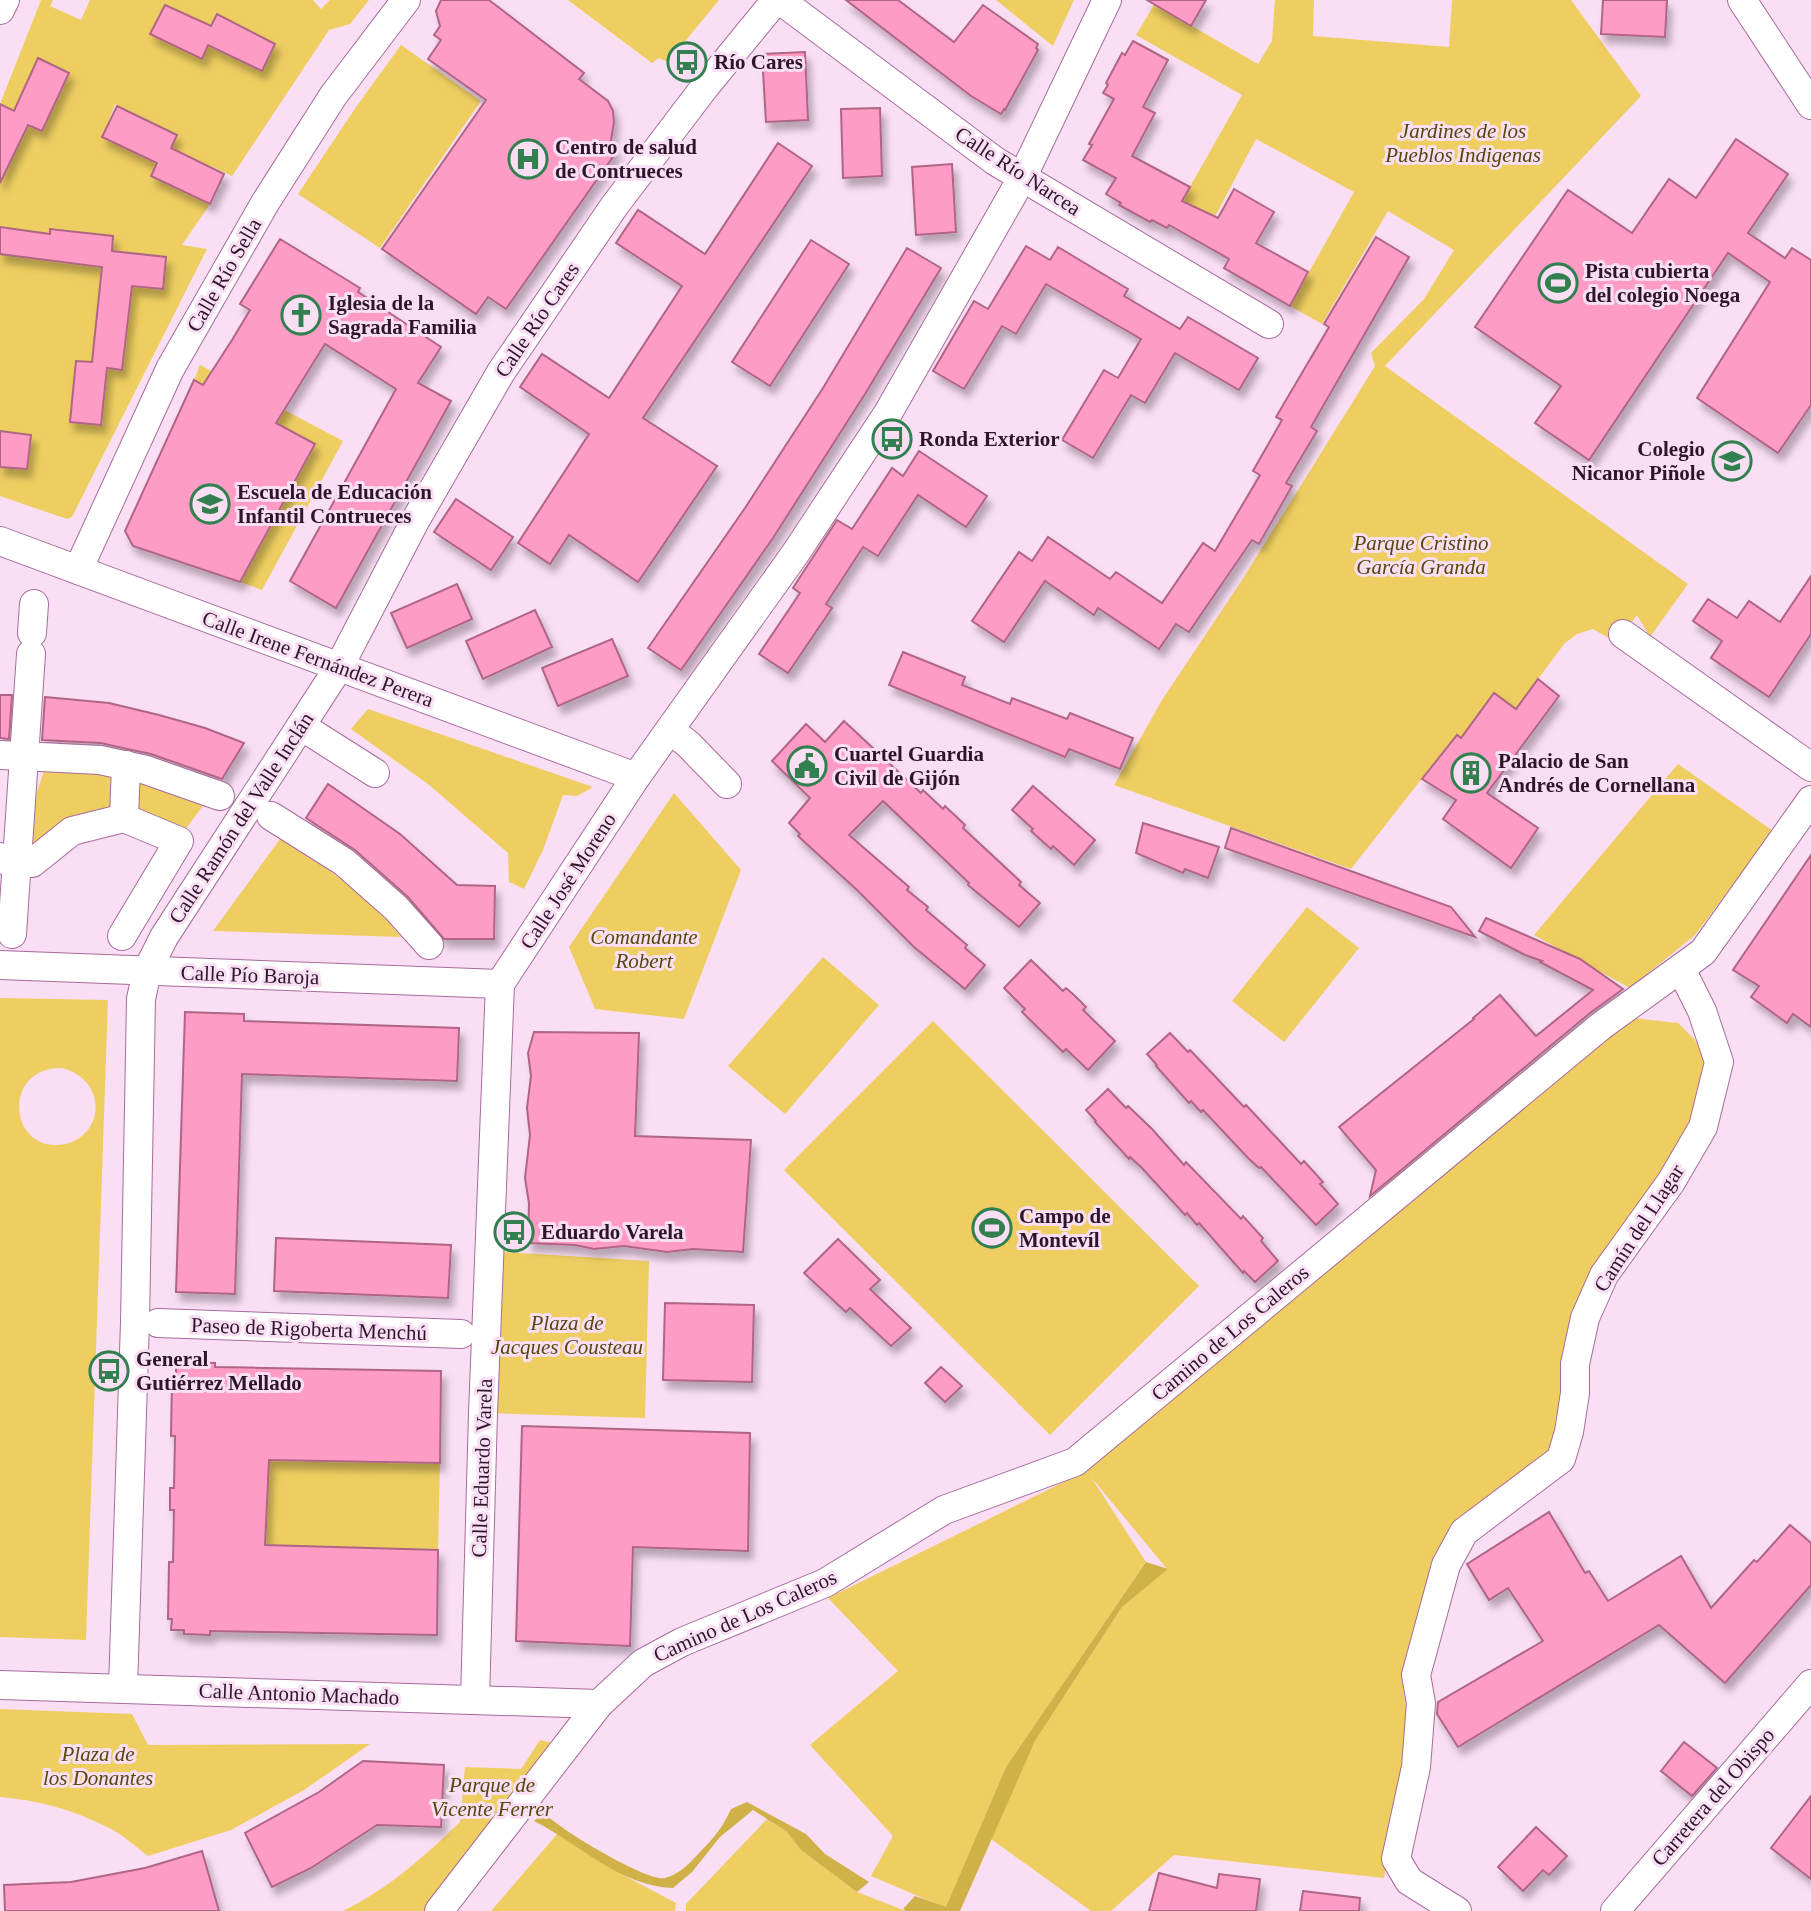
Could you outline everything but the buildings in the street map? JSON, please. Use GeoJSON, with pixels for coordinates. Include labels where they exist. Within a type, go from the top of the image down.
{"type":"FeatureCollection","features":[{"type":"Feature","properties":{"kind":"street"},"geometry":{"type":"LineString","coordinates":[[0,10],[5,0]]}},
{"type":"Feature","properties":{"kind":"street","name":"Calle Río Sella"},"geometry":{"type":"LineString","coordinates":[[78,570],[170,369],[265,203],[333,96],[406,0]]}},
{"type":"Feature","properties":{"kind":"street","name":"Calle Río Narcea"},"geometry":{"type":"LineString","coordinates":[[778,0],[995,161],[1269,324]]}},
{"type":"Feature","properties":{"kind":"street","name":"Calle Río Cares"},"geometry":{"type":"LineString","coordinates":[[339,667],[415,521],[505,366],[615,205],[704,88],[778,0]]}},
{"type":"Feature","properties":{"kind":"street"},"geometry":{"type":"LineString","coordinates":[[636,777],[795,554],[888,414],[1022,178],[1107,0]]}},
{"type":"Feature","properties":{"kind":"street"},"geometry":{"type":"LineString","coordinates":[[1742,0],[1811,105]]}},
{"type":"Feature","properties":{"kind":"street","name":"Calle Irene Fernández Perera"},"geometry":{"type":"LineString","coordinates":[[0,541],[636,777]]}},
{"type":"Feature","properties":{"kind":"street"},"geometry":{"type":"LineString","coordinates":[[12,933],[9,859],[12,755],[32,643],[34,604]]}},
{"type":"Feature","properties":{"kind":"street"},"geometry":{"type":"LineString","coordinates":[[1623,634],[1811,767]]}},
{"type":"Feature","properties":{"kind":"street","name":"Calle Ramón del Valle Inclán"},"geometry":{"type":"LineString","coordinates":[[123,1688],[135,1322],[141,999],[147,971],[163,937],[339,667]]}},
{"type":"Feature","properties":{"kind":"street"},"geometry":{"type":"LineString","coordinates":[[301,726],[375,772]]}},
{"type":"Feature","properties":{"kind":"street"},"geometry":{"type":"LineString","coordinates":[[670,730],[688,744],[727,784]]}},
{"type":"Feature","properties":{"kind":"street"},"geometry":{"type":"LineString","coordinates":[[12,755],[100,760],[126,765],[219,796]]}},
{"type":"Feature","properties":{"kind":"street"},"geometry":{"type":"LineString","coordinates":[[124,818],[126,765]]}},
{"type":"Feature","properties":{"kind":"street","name":"Calle José Moreno"},"geometry":{"type":"LineString","coordinates":[[499,984],[636,777]]}},
{"type":"Feature","properties":{"kind":"street","name":"Camino de Los Caleros"},"geometry":{"type":"LineString","coordinates":[[439,1911],[599,1704],[643,1663],[682,1642],[825,1583],[944,1510],[1074,1462],[1601,1026],[1703,952],[1811,800]]}},
{"type":"Feature","properties":{"kind":"street"},"geometry":{"type":"LineString","coordinates":[[271,816],[344,862],[396,908],[429,945]]}},
{"type":"Feature","properties":{"kind":"street"},"geometry":{"type":"LineString","coordinates":[[9,859],[32,863],[72,831],[124,818],[179,841],[121,936]]}},
{"type":"Feature","properties":{"kind":"street","name":"Calle Pío Baroja"},"geometry":{"type":"LineString","coordinates":[[0,965],[499,984]]}},
{"type":"Feature","properties":{"kind":"street","name":"Camín del Llagar"},"geometry":{"type":"LineString","coordinates":[[1457,1911],[1409,1881],[1396,1859],[1416,1767],[1420,1703],[1416,1675],[1446,1565],[1464,1532],[1561,1459],[1571,1419],[1575,1393],[1575,1364],[1585,1318],[1604,1275],[1671,1182],[1703,1128],[1719,1062],[1702,1011],[1681,969]]}},
{"type":"Feature","properties":{"kind":"street","name":"Calle Eduardo Varela"},"geometry":{"type":"LineString","coordinates":[[475,1700],[499,984]]}},
{"type":"Feature","properties":{"kind":"street","name":"Paseo de Rigoberta Menchú"},"geometry":{"type":"LineString","coordinates":[[158,1323],[461,1334]]}},
{"type":"Feature","properties":{"kind":"street","name":"Carretera del Obispo"},"geometry":{"type":"LineString","coordinates":[[1615,1911],[1811,1684]]}},
{"type":"Feature","properties":{"kind":"street","name":"Calle Antonio Machado"},"geometry":{"type":"LineString","coordinates":[[0,1685],[599,1704]]}},
{"type":"Feature","properties":{"kind":"green space"},"geometry":{"type":"Polygon","coordinates":[[[41,0],[53,0],[50,6],[81,20],[90,0],[313,0],[321,9],[330,0],[369,0],[350,24],[329,30],[232,176],[171,148],[176,134],[115,104],[103,137],[157,163],[151,176],[210,204],[182,245],[207,249],[72,517],[67,519],[0,496],[0,254],[20,230],[0,227],[0,178],[2,179],[28,125],[42,131],[38,59],[14,111],[0,104],[41,0]],[[166,5],[150,34],[202,59],[208,45],[262,71],[275,44],[217,15],[211,26],[166,5]],[[50,230],[47,261],[102,267],[100,282],[163,289],[166,257],[112,251],[50,230]],[[129,309],[92,362],[76,361],[70,422],[101,425],[107,368],[122,369],[129,309]]]}},
{"type":"Feature","properties":{"kind":"green space"},"geometry":{"type":"Polygon","coordinates":[[[568,0],[719,0],[668,62],[659,58],[652,63],[568,0]]]}},
{"type":"Feature","properties":{"kind":"green space"},"geometry":{"type":"Polygon","coordinates":[[[996,0],[1074,0],[1053,46],[996,0]]]}},
{"type":"Feature","properties":{"kind":"green space"},"geometry":{"type":"Polygon","coordinates":[[[1157,0],[1164,10],[1258,64],[1272,41],[1275,0],[1314,0],[1313,36],[1449,47],[1452,0],[1571,0],[1641,96],[1385,366],[1688,584],[1650,637],[1637,615],[1617,643],[1593,629],[1577,634],[1564,644],[1516,709],[1493,693],[1461,738],[1456,735],[1351,869],[1114,785],[1162,700],[1244,577],[1375,366],[1371,353],[1424,299],[1454,250],[1388,211],[1322,324],[1290,306],[1354,192],[1256,139],[1201,243],[1170,222],[1242,95],[1136,35],[1157,0]]]}},
{"type":"Feature","properties":{"kind":"green space"},"geometry":{"type":"Polygon","coordinates":[[[401,45],[481,101],[380,248],[298,194],[401,45]]]}},
{"type":"Feature","properties":{"kind":"green space"},"geometry":{"type":"Polygon","coordinates":[[[200,365],[343,441],[262,590],[240,582],[314,444],[194,380],[200,365]]]}},
{"type":"Feature","properties":{"kind":"green space"},"geometry":{"type":"Polygon","coordinates":[[[368,709],[593,787],[577,796],[563,795],[543,850],[524,889],[509,882],[508,853],[428,784],[351,729],[368,709]]]}},
{"type":"Feature","properties":{"kind":"green space"},"geometry":{"type":"Polygon","coordinates":[[[1678,764],[1773,831],[1695,935],[1630,988],[1534,935],[1678,764]]]}},
{"type":"Feature","properties":{"kind":"green space"},"geometry":{"type":"Polygon","coordinates":[[[71,770],[160,786],[205,803],[179,838],[129,817],[28,849],[33,804],[44,771],[71,770]]]}},
{"type":"Feature","properties":{"kind":"green space","name":"Comandante Robert"},"geometry":{"type":"Polygon","coordinates":[[[674,793],[741,870],[684,1019],[595,1009],[569,947],[674,793]]]}},
{"type":"Feature","properties":{"kind":"green space"},"geometry":{"type":"Polygon","coordinates":[[[280,839],[345,882],[375,908],[401,937],[213,931],[280,839]]]}},
{"type":"Feature","properties":{"kind":"green space"},"geometry":{"type":"Polygon","coordinates":[[[1307,907],[1359,948],[1284,1042],[1232,1001],[1307,907]]]}},
{"type":"Feature","properties":{"kind":"green space"},"geometry":{"type":"Polygon","coordinates":[[[823,957],[879,1005],[785,1114],[728,1066],[823,957]]]}},
{"type":"Feature","properties":{"kind":"green space"},"geometry":{"type":"Polygon","coordinates":[[[0,998],[108,1000],[86,1640],[0,1637],[0,998]],[[62,1068],[42,1071],[28,1081],[21,1095],[19,1110],[23,1125],[32,1137],[46,1144],[74,1141],[85,1133],[93,1121],[94,1095],[85,1081],[62,1068]]]}},
{"type":"Feature","properties":{"kind":"green space"},"geometry":{"type":"Polygon","coordinates":[[[1633,1018],[1678,1023],[1695,1040],[1706,1063],[1687,1137],[1619,1233],[1553,1451],[1456,1523],[1411,1644],[1403,1687],[1410,1736],[1384,1878],[1174,1855],[1111,1911],[1091,1911],[991,1839],[1035,1741],[1122,1607],[1167,1569],[1091,1477],[1146,1562],[1006,1767],[946,1908],[871,1876],[893,1836],[810,1745],[898,1671],[828,1598],[1086,1471],[1633,1018]]]}},
{"type":"Feature","properties":{"kind":"green space","name":"Campo de Montevíl"},"geometry":{"type":"Polygon","coordinates":[[[933,1021],[1199,1286],[1050,1435],[784,1170],[933,1021]]]}},
{"type":"Feature","properties":{"kind":"green space","name":"Plaza de Jacques Cousteau"},"geometry":{"type":"Polygon","coordinates":[[[490,1251],[649,1261],[645,1418],[483,1413],[490,1251]]]}},
{"type":"Feature","properties":{"kind":"green space"},"geometry":{"type":"Polygon","coordinates":[[[269,1460],[440,1463],[438,1550],[265,1545],[269,1460]]]}},
{"type":"Feature","properties":{"kind":"green space","name":"Plaza de los Donantes"},"geometry":{"type":"Polygon","coordinates":[[[0,1709],[132,1714],[148,1745],[370,1744],[304,1790],[231,1830],[148,1856],[118,1833],[82,1816],[41,1803],[0,1797],[0,1709]]]}},
{"type":"Feature","properties":{"kind":"green space","name":"Parque de Vicente Ferrer"},"geometry":{"type":"Polygon","coordinates":[[[540,1740],[566,1746],[439,1911],[343,1911],[375,1893],[405,1871],[460,1822],[465,1767],[521,1769],[540,1740]]]}},
{"type":"Feature","properties":{"kind":"green space"},"geometry":{"type":"Polygon","coordinates":[[[767,1819],[786,1831],[801,1850],[857,1892],[906,1911],[686,1911],[686,1904],[767,1819]]]}},
{"type":"Feature","properties":{"kind":"green space"},"geometry":{"type":"Polygon","coordinates":[[[558,1833],[623,1875],[676,1903],[675,1911],[491,1911],[558,1833]]]}},
{"type":"Feature","properties":{"kind":"shaded area"},"geometry":{"type":"Polygon","coordinates":[[[1146,1562],[1168,1569],[1122,1607],[1035,1741],[960,1911],[903,1909],[915,1896],[946,1907],[1006,1767],[1146,1562]]]}},
{"type":"Feature","properties":{"kind":"shaded area"},"geometry":{"type":"Polygon","coordinates":[[[747,1802],[806,1834],[825,1854],[869,1882],[857,1892],[801,1850],[786,1831],[753,1810],[720,1837],[692,1872],[673,1888],[635,1880],[617,1872],[534,1821],[542,1814],[617,1860],[646,1874],[665,1878],[692,1861],[725,1822],[731,1809],[747,1802]]]}},
{"type":"Feature","properties":{"kind":"place","name":"Río Cares"},"geometry":{"type":"Point","coordinates":[687,62]}},
{"type":"Feature","properties":{"kind":"place","name":"Centro de salud de Contrueces"},"geometry":{"type":"Point","coordinates":[528,159]}},
{"type":"Feature","properties":{"kind":"place","name":"Pista cubierta del colegio Noega"},"geometry":{"type":"Point","coordinates":[1558,283]}},
{"type":"Feature","properties":{"kind":"place","name":"Iglesia de la Sagrada Familia"},"geometry":{"type":"Point","coordinates":[301,315]}},
{"type":"Feature","properties":{"kind":"place","name":"Ronda Exterior"},"geometry":{"type":"Point","coordinates":[892,439]}},
{"type":"Feature","properties":{"kind":"place","name":"Colegio Nicanor Piñole"},"geometry":{"type":"Point","coordinates":[1732,461]}},
{"type":"Feature","properties":{"kind":"place","name":"Escuela de Educación Infantil Contrueces"},"geometry":{"type":"Point","coordinates":[210,504]}},
{"type":"Feature","properties":{"kind":"place","name":"Cuartel Guardia Civil de Gijón"},"geometry":{"type":"Point","coordinates":[807,766]}},
{"type":"Feature","properties":{"kind":"place","name":"Palacio de San Andrés de Cornellana"},"geometry":{"type":"Point","coordinates":[1471,773]}},
{"type":"Feature","properties":{"kind":"place","name":"Campo de Montevíl"},"geometry":{"type":"Point","coordinates":[992,1228]}},
{"type":"Feature","properties":{"kind":"place","name":"Eduardo Varela"},"geometry":{"type":"Point","coordinates":[514,1232]}},
{"type":"Feature","properties":{"kind":"place","name":"General Gutiérrez Mellado"},"geometry":{"type":"Point","coordinates":[109,1371]}},
{"type":"Feature","properties":{"kind":"park label","name":"Jardines de los Pueblos Indigenas"},"geometry":{"type":"Point","coordinates":[1463,143]}},
{"type":"Feature","properties":{"kind":"park label","name":"Parque Cristino García Granda"},"geometry":{"type":"Point","coordinates":[1421,555]}}]}
